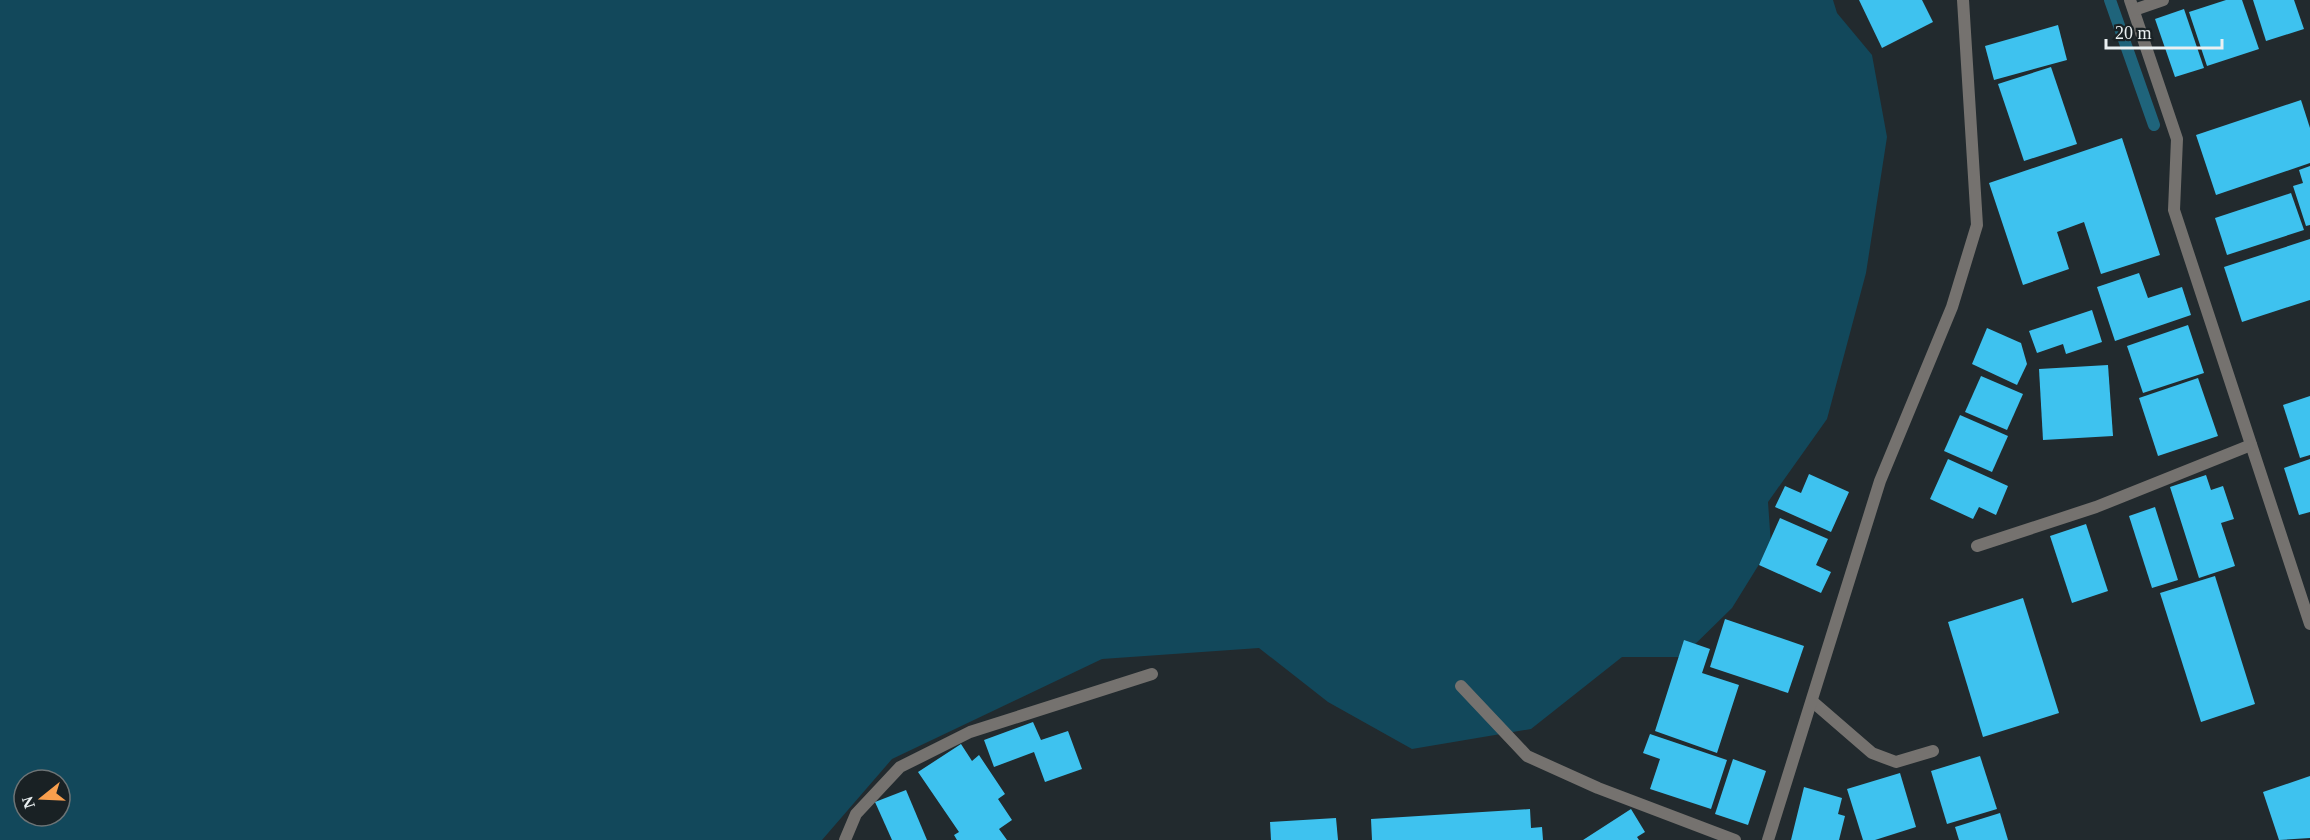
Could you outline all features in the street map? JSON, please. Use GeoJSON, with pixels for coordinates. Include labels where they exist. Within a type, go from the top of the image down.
{"type":"FeatureCollection","features":[{"type":"Feature","properties":{"kind":"street"},"geometry":{"type":"LineString","coordinates":[[1768,840],[1813,702],[1880,481],[1952,307],[1977,225],[1963,0]]}},
{"type":"Feature","properties":{"kind":"street"},"geometry":{"type":"LineString","coordinates":[[2163,0],[2132,5],[2177,139],[2174,210],[2310,624]]}},
{"type":"Feature","properties":{"kind":"street"},"geometry":{"type":"LineString","coordinates":[[1977,546],[2096,507],[2250,445]]}},
{"type":"Feature","properties":{"kind":"street"},"geometry":{"type":"LineString","coordinates":[[845,840],[856,814],[900,767],[970,732],[1152,674]]}},
{"type":"Feature","properties":{"kind":"street"},"geometry":{"type":"LineString","coordinates":[[1461,686],[1527,756],[1598,788],[1735,840]]}},
{"type":"Feature","properties":{"kind":"street"},"geometry":{"type":"LineString","coordinates":[[1813,702],[1872,753],[1896,762],[1933,751]]}},
{"type":"Feature","properties":{"kind":"shaded area"},"geometry":{"type":"Polygon","coordinates":[[[0,0],[1833,0],[1837,13],[1872,55],[1887,137],[1866,273],[1827,419],[1768,502],[1771,545],[1732,608],[1682,657],[1622,657],[1531,729],[1412,749],[1328,702],[1259,648],[1102,659],[892,759],[822,840],[0,840],[0,0]]]}},
{"type":"Feature","properties":{"kind":"building"},"geometry":{"type":"Polygon","coordinates":[[[1859,0],[1922,0],[1933,22],[1882,48],[1859,0]]]}},
{"type":"Feature","properties":{"kind":"building"},"geometry":{"type":"Polygon","coordinates":[[[2226,0],[2242,0],[2259,49],[2207,66],[2189,12],[2226,0]]]}},
{"type":"Feature","properties":{"kind":"building"},"geometry":{"type":"Polygon","coordinates":[[[2253,0],[2294,0],[2304,29],[2266,41],[2253,0]]]}},
{"type":"Feature","properties":{"kind":"building"},"geometry":{"type":"Polygon","coordinates":[[[2184,9],[2204,68],[2175,77],[2155,19],[2184,9]]]}},
{"type":"Feature","properties":{"kind":"building"},"geometry":{"type":"Polygon","coordinates":[[[2058,25],[2067,60],[1994,80],[1985,46],[2058,25]]]}},
{"type":"Feature","properties":{"kind":"building"},"geometry":{"type":"Polygon","coordinates":[[[2051,67],[2077,144],[2024,161],[1998,84],[2051,67]]]}},
{"type":"Feature","properties":{"kind":"building"},"geometry":{"type":"Polygon","coordinates":[[[2301,100],[2310,128],[2310,163],[2216,195],[2196,135],[2301,100]]]}},
{"type":"Feature","properties":{"kind":"building"},"geometry":{"type":"Polygon","coordinates":[[[2122,138],[2160,255],[2101,274],[2084,222],[2057,232],[2069,269],[2023,285],[1989,183],[2122,138]]]}},
{"type":"Feature","properties":{"kind":"building"},"geometry":{"type":"Polygon","coordinates":[[[2310,166],[2310,225],[2306,226],[2293,186],[2303,183],[2299,170],[2310,166]]]}},
{"type":"Feature","properties":{"kind":"building"},"geometry":{"type":"Polygon","coordinates":[[[2291,193],[2304,230],[2227,255],[2215,218],[2291,193]]]}},
{"type":"Feature","properties":{"kind":"building"},"geometry":{"type":"Polygon","coordinates":[[[2310,239],[2310,300],[2242,322],[2224,267],[2310,239]]]}},
{"type":"Feature","properties":{"kind":"building"},"geometry":{"type":"Polygon","coordinates":[[[2139,273],[2148,298],[2182,287],[2191,315],[2115,341],[2097,287],[2139,273]]]}},
{"type":"Feature","properties":{"kind":"building"},"geometry":{"type":"Polygon","coordinates":[[[2092,310],[2102,342],[2066,354],[2063,344],[2037,353],[2029,331],[2092,310]]]}},
{"type":"Feature","properties":{"kind":"building"},"geometry":{"type":"Polygon","coordinates":[[[2188,325],[2204,373],[2143,393],[2127,346],[2188,325]]]}},
{"type":"Feature","properties":{"kind":"building"},"geometry":{"type":"Polygon","coordinates":[[[1987,328],[2021,343],[2027,364],[2017,385],[1972,364],[1987,328]]]}},
{"type":"Feature","properties":{"kind":"building"},"geometry":{"type":"Polygon","coordinates":[[[2108,365],[2113,436],[2043,440],[2039,369],[2108,365]]]}},
{"type":"Feature","properties":{"kind":"building"},"geometry":{"type":"Polygon","coordinates":[[[1981,376],[2023,394],[2007,430],[1965,412],[1981,376]]]}},
{"type":"Feature","properties":{"kind":"building"},"geometry":{"type":"Polygon","coordinates":[[[2198,378],[2218,436],[2158,456],[2139,398],[2198,378]]]}},
{"type":"Feature","properties":{"kind":"building"},"geometry":{"type":"Polygon","coordinates":[[[2310,396],[2310,455],[2300,458],[2283,405],[2310,396]]]}},
{"type":"Feature","properties":{"kind":"building"},"geometry":{"type":"Polygon","coordinates":[[[1960,415],[2008,436],[1992,472],[1944,451],[1960,415]]]}},
{"type":"Feature","properties":{"kind":"building"},"geometry":{"type":"Polygon","coordinates":[[[1948,459],[2008,486],[1996,515],[1979,507],[1973,519],[1930,499],[1948,459]]]}},
{"type":"Feature","properties":{"kind":"building"},"geometry":{"type":"Polygon","coordinates":[[[2310,459],[2310,512],[2299,515],[2284,468],[2310,459]]]}},
{"type":"Feature","properties":{"kind":"building"},"geometry":{"type":"Polygon","coordinates":[[[1809,474],[1849,492],[1831,532],[1775,507],[1785,486],[1801,493],[1809,474]]]}},
{"type":"Feature","properties":{"kind":"building"},"geometry":{"type":"Polygon","coordinates":[[[2206,475],[2211,490],[2223,486],[2234,519],[2221,523],[2235,566],[2199,578],[2170,487],[2206,475]]]}},
{"type":"Feature","properties":{"kind":"building"},"geometry":{"type":"Polygon","coordinates":[[[2155,507],[2178,580],[2152,588],[2129,516],[2155,507]]]}},
{"type":"Feature","properties":{"kind":"building"},"geometry":{"type":"Polygon","coordinates":[[[1780,518],[1828,539],[1816,565],[1831,572],[1821,593],[1759,565],[1780,518]]]}},
{"type":"Feature","properties":{"kind":"building"},"geometry":{"type":"Polygon","coordinates":[[[2086,524],[2108,591],[2072,603],[2050,536],[2086,524]]]}},
{"type":"Feature","properties":{"kind":"building"},"geometry":{"type":"Polygon","coordinates":[[[2215,576],[2255,704],[2201,722],[2160,593],[2215,576]]]}},
{"type":"Feature","properties":{"kind":"building"},"geometry":{"type":"Polygon","coordinates":[[[2023,598],[2059,713],[1983,737],[1948,622],[2023,598]]]}},
{"type":"Feature","properties":{"kind":"building"},"geometry":{"type":"Polygon","coordinates":[[[1725,619],[1804,646],[1788,693],[1710,667],[1725,619]]]}},
{"type":"Feature","properties":{"kind":"building"},"geometry":{"type":"Polygon","coordinates":[[[1684,640],[1710,649],[1702,673],[1739,685],[1717,753],[1655,731],[1684,640]]]}},
{"type":"Feature","properties":{"kind":"building"},"geometry":{"type":"Polygon","coordinates":[[[1033,722],[1041,740],[1068,731],[1082,769],[1045,782],[1034,752],[994,767],[984,740],[1033,722]]]}},
{"type":"Feature","properties":{"kind":"building"},"geometry":{"type":"Polygon","coordinates":[[[1650,734],[1727,760],[1711,809],[1650,789],[1660,759],[1643,753],[1650,734]]]}},
{"type":"Feature","properties":{"kind":"building"},"geometry":{"type":"Polygon","coordinates":[[[961,744],[972,761],[979,755],[1005,794],[998,799],[1012,820],[999,829],[1007,840],[957,840],[954,835],[959,832],[918,772],[961,744]]]}},
{"type":"Feature","properties":{"kind":"building"},"geometry":{"type":"Polygon","coordinates":[[[1980,756],[1997,809],[1947,824],[1931,771],[1980,756]]]}},
{"type":"Feature","properties":{"kind":"building"},"geometry":{"type":"Polygon","coordinates":[[[1733,759],[1766,771],[1748,825],[1715,814],[1733,759]]]}},
{"type":"Feature","properties":{"kind":"building"},"geometry":{"type":"Polygon","coordinates":[[[1900,773],[1916,827],[1875,840],[1863,840],[1847,789],[1900,773]]]}},
{"type":"Feature","properties":{"kind":"building"},"geometry":{"type":"Polygon","coordinates":[[[2310,776],[2310,838],[2279,840],[2263,792],[2310,776]]]}},
{"type":"Feature","properties":{"kind":"building"},"geometry":{"type":"Polygon","coordinates":[[[1804,787],[1842,798],[1838,814],[1845,816],[1839,840],[1791,840],[1804,787]]]}},
{"type":"Feature","properties":{"kind":"building"},"geometry":{"type":"Polygon","coordinates":[[[906,790],[927,840],[892,840],[875,802],[906,790]]]}},
{"type":"Feature","properties":{"kind":"building"},"geometry":{"type":"Polygon","coordinates":[[[1530,809],[1531,828],[1542,827],[1543,840],[1372,840],[1371,819],[1530,809]]]}},
{"type":"Feature","properties":{"kind":"building"},"geometry":{"type":"Polygon","coordinates":[[[1631,809],[1645,832],[1637,837],[1639,840],[1583,840],[1631,809]]]}},
{"type":"Feature","properties":{"kind":"building"},"geometry":{"type":"Polygon","coordinates":[[[2000,813],[2008,840],[1959,840],[1955,827],[2000,813]]]}},
{"type":"Feature","properties":{"kind":"building"},"geometry":{"type":"Polygon","coordinates":[[[1336,818],[1338,840],[1271,840],[1270,822],[1336,818]]]}},
{"type":"Feature","properties":{"kind":"waterway"},"geometry":{"type":"LineString","coordinates":[[2110,0],[2154,125]]}}]}
